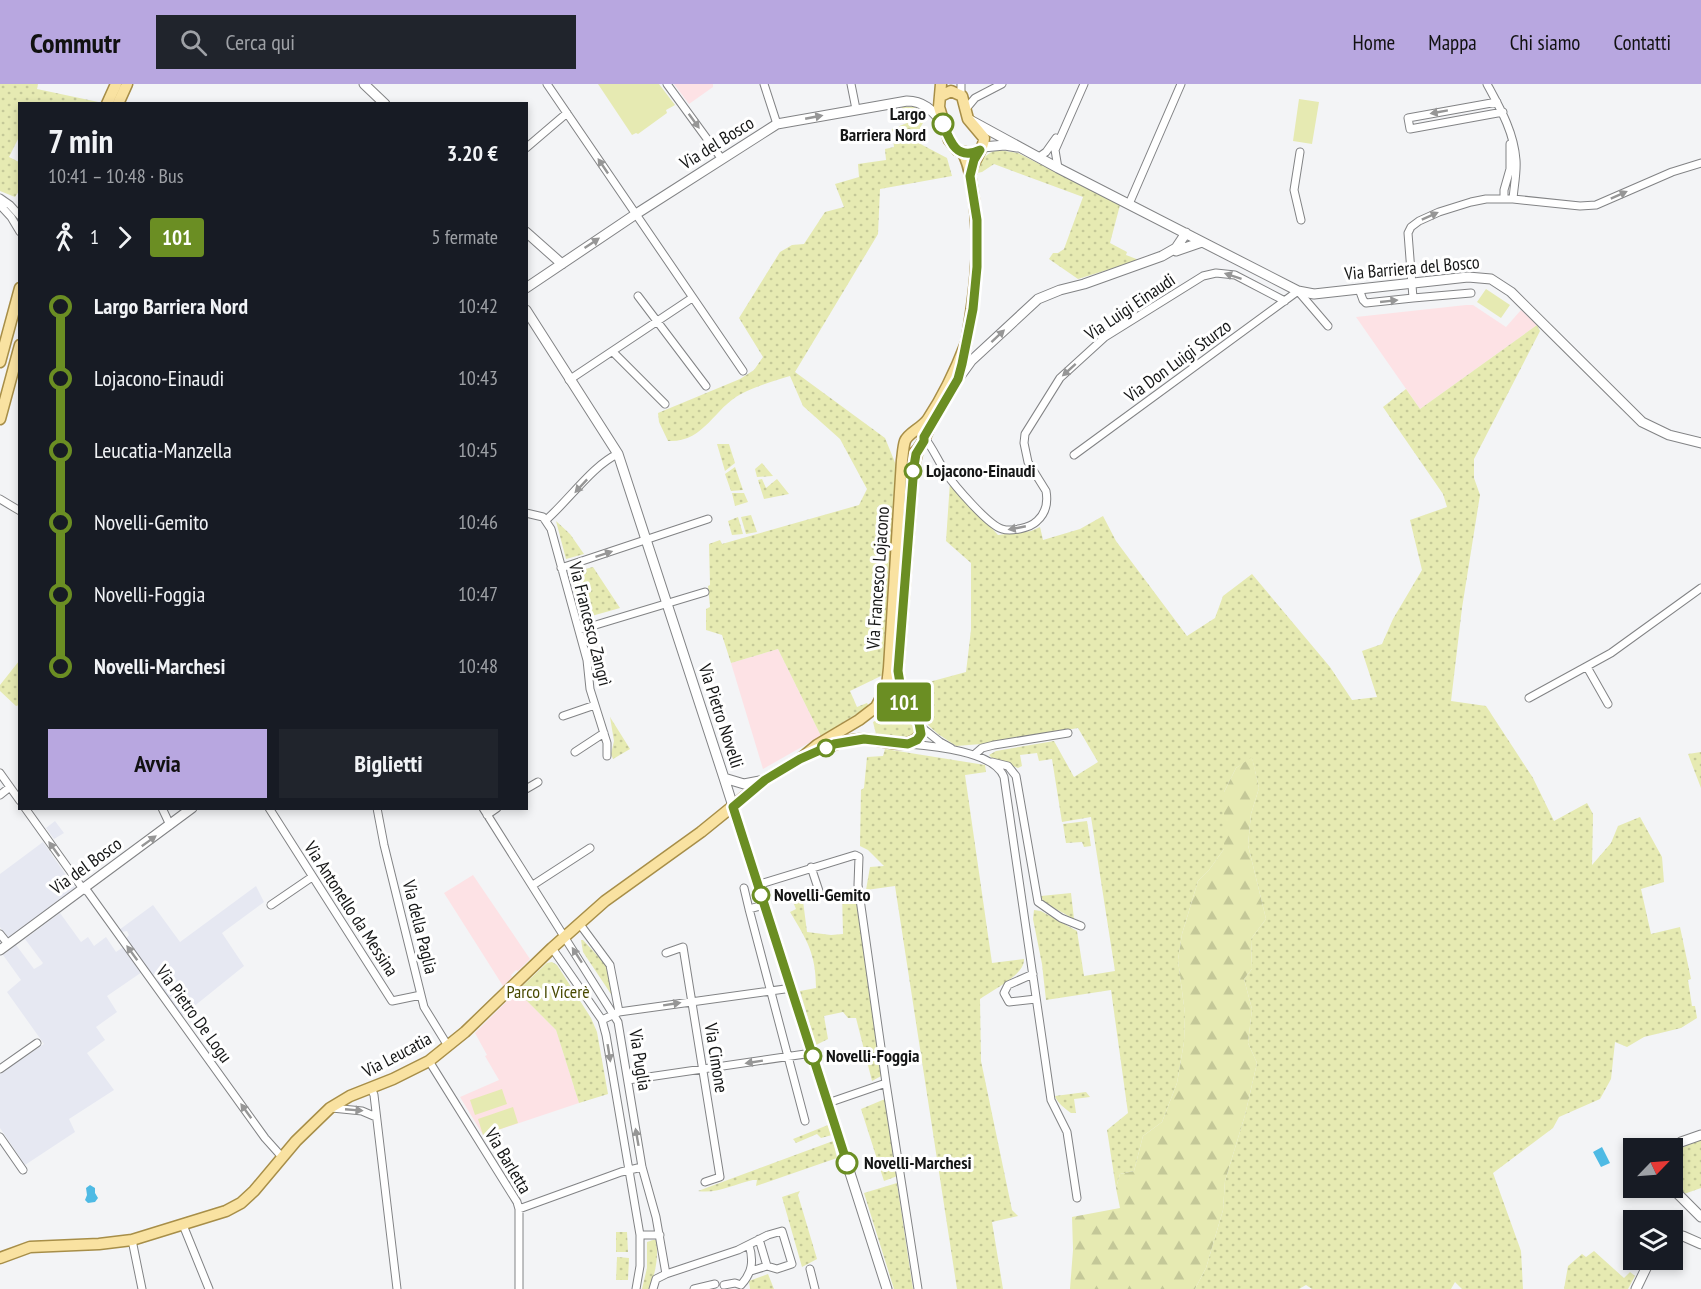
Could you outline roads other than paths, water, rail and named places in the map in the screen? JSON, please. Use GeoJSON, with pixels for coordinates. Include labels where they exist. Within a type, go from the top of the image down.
{"type":"FeatureCollection","features":[{"type":"Feature","properties":{"kind":"main road"},"geometry":{"type":"LineString","coordinates":[[108,102],[116,84]]}},
{"type":"Feature","properties":{"kind":"main road"},"geometry":{"type":"LineString","coordinates":[[119,102],[127,84]]}},
{"type":"Feature","properties":{"kind":"main road"},"geometry":{"type":"LineString","coordinates":[[367,85],[384,102]]}},
{"type":"Feature","properties":{"kind":"main road"},"geometry":{"type":"LineString","coordinates":[[970,176],[974,160],[982,148],[984,138],[966,114],[959,90],[947,92],[941,89],[939,107],[943,124],[951,144],[957,150],[970,153],[982,148],[1005,145],[1018,147]]}},
{"type":"Feature","properties":{"kind":"main road","name":"Via del Bosco"},"geometry":{"type":"LineString","coordinates":[[528,287],[777,124],[913,101],[931,109],[943,124]]}},
{"type":"Feature","properties":{"kind":"main road","name":"Via Barriera del Bosco"},"geometry":{"type":"LineString","coordinates":[[966,114],[1018,147],[1298,291],[1314,294],[1468,277],[1484,277],[1497,282],[1525,306],[1642,422],[1669,435],[1701,443]]}},
{"type":"Feature","properties":{"kind":"main road"},"geometry":{"type":"LineString","coordinates":[[958,379],[973,309],[977,267],[977,220],[970,176],[962,152]]}},
{"type":"Feature","properties":{"kind":"main road"},"geometry":{"type":"LineString","coordinates":[[1162,256],[1181,243],[1186,233]]}},
{"type":"Feature","properties":{"kind":"main road"},"geometry":{"type":"LineString","coordinates":[[528,234],[562,264]]}},
{"type":"Feature","properties":{"kind":"main road"},"geometry":{"type":"LineString","coordinates":[[921,434],[971,361],[1038,299],[1202,242]]}},
{"type":"Feature","properties":{"kind":"main road"},"geometry":{"type":"LineString","coordinates":[[0,362],[18,295]]}},
{"type":"Feature","properties":{"kind":"main road","name":"Via Pietro Novelli"},"geometry":{"type":"LineString","coordinates":[[528,316],[618,454],[792,988],[887,1289]]}},
{"type":"Feature","properties":{"kind":"main road"},"geometry":{"type":"LineString","coordinates":[[921,434],[909,435],[905,441],[905,447],[910,453],[922,446],[921,434],[953,375],[966,343]]}},
{"type":"Feature","properties":{"kind":"main road"},"geometry":{"type":"LineString","coordinates":[[0,419],[18,352]]}},
{"type":"Feature","properties":{"kind":"main road","name":"Via Francesco Lojacono"},"geometry":{"type":"LineString","coordinates":[[876,707],[887,686],[902,460],[905,447]]}},
{"type":"Feature","properties":{"kind":"main road","name":"Via Francesco Lojacono"},"geometry":{"type":"LineString","coordinates":[[903,701],[898,671],[914,466],[918,450]]}},
{"type":"Feature","properties":{"kind":"main road"},"geometry":{"type":"LineString","coordinates":[[876,707],[892,700],[903,701],[921,727],[920,737],[914,743],[908,744]]}},
{"type":"Feature","properties":{"kind":"main road","name":"Via Leucatia"},"geometry":{"type":"LineString","coordinates":[[800,759],[817,745],[876,707]]}},
{"type":"Feature","properties":{"kind":"main road"},"geometry":{"type":"LineString","coordinates":[[859,720],[857,731],[864,739]]}},
{"type":"Feature","properties":{"kind":"main road","name":"Via Leucatia"},"geometry":{"type":"LineString","coordinates":[[0,1258],[30,1247],[99,1244],[132,1239],[183,1225],[241,1203],[330,1108],[429,1061],[605,901],[733,807],[765,780],[800,759],[834,744],[864,739],[908,744]]}},
{"type":"Feature","properties":{"kind":"main road","name":"Via Leucatia"},"geometry":{"type":"LineString","coordinates":[[724,778],[744,784],[765,780]]}},
{"type":"Feature","properties":{"kind":"main road","name":"Via del Bosco"},"geometry":{"type":"LineString","coordinates":[[4,947],[189,810]]}},
{"type":"Feature","properties":{"kind":"main road"},"geometry":{"type":"LineString","coordinates":[[1683,1141],[1701,1135]]}},
{"type":"Feature","properties":{"kind":"main road"},"geometry":{"type":"LineString","coordinates":[[1682,1198],[1701,1217]]}},
{"type":"Feature","properties":{"kind":"main road"},"geometry":{"type":"LineString","coordinates":[[1683,1236],[1701,1244]]}},
{"type":"Feature","properties":{"kind":"main road"},"geometry":{"type":"LineString","coordinates":[[1635,1287],[1644,1270]]}},
{"type":"Feature","properties":{"kind":"street"},"geometry":{"type":"LineString","coordinates":[[547,84],[743,371]]}},
{"type":"Feature","properties":{"kind":"street"},"geometry":{"type":"LineString","coordinates":[[667,84],[722,158]]}},
{"type":"Feature","properties":{"kind":"street"},"geometry":{"type":"LineString","coordinates":[[764,84],[777,124]]}},
{"type":"Feature","properties":{"kind":"street"},"geometry":{"type":"LineString","coordinates":[[851,84],[856,109]]}},
{"type":"Feature","properties":{"kind":"street"},"geometry":{"type":"LineString","coordinates":[[959,90],[980,92],[1000,84]]}},
{"type":"Feature","properties":{"kind":"street"},"geometry":{"type":"LineString","coordinates":[[966,114],[975,98],[1000,84]]}},
{"type":"Feature","properties":{"kind":"street"},"geometry":{"type":"LineString","coordinates":[[1058,168],[1054,150],[1083,84]]}},
{"type":"Feature","properties":{"kind":"street"},"geometry":{"type":"LineString","coordinates":[[1129,204],[1181,84]]}},
{"type":"Feature","properties":{"kind":"street"},"geometry":{"type":"LineString","coordinates":[[1487,84],[1503,112],[1517,162],[1513,198]]}},
{"type":"Feature","properties":{"kind":"street"},"geometry":{"type":"LineString","coordinates":[[1497,102],[1408,118],[1410,129],[1503,112]]}},
{"type":"Feature","properties":{"kind":"street"},"geometry":{"type":"LineString","coordinates":[[528,146],[567,113]]}},
{"type":"Feature","properties":{"kind":"street"},"geometry":{"type":"LineString","coordinates":[[1039,158],[1062,129]]}},
{"type":"Feature","properties":{"kind":"street"},"geometry":{"type":"LineString","coordinates":[[1504,198],[1510,169],[1510,132]]}},
{"type":"Feature","properties":{"kind":"street"},"geometry":{"type":"LineString","coordinates":[[1300,152],[1294,190],[1301,220]]}},
{"type":"Feature","properties":{"kind":"street"},"geometry":{"type":"LineString","coordinates":[[1413,298],[1414,284],[1408,233],[1411,227],[1454,206],[1479,200],[1504,198],[1580,206],[1596,205],[1672,172],[1701,163]]}},
{"type":"Feature","properties":{"kind":"street"},"geometry":{"type":"LineString","coordinates":[[0,198],[18,214]]}},
{"type":"Feature","properties":{"kind":"street"},"geometry":{"type":"LineString","coordinates":[[0,205],[18,229]]}},
{"type":"Feature","properties":{"kind":"street","name":"Via Luigi Einaudi"},"geometry":{"type":"LineString","coordinates":[[921,434],[956,487],[995,526],[1008,530],[1025,527],[1035,523],[1041,516],[1046,508],[1047,499],[1046,491],[1024,452],[1025,434],[1060,378],[1105,337],[1203,276],[1215,273],[1234,275],[1285,301]]}},
{"type":"Feature","properties":{"kind":"street"},"geometry":{"type":"LineString","coordinates":[[1359,289],[1366,303],[1471,293]]}},
{"type":"Feature","properties":{"kind":"street"},"geometry":{"type":"LineString","coordinates":[[1298,291],[1328,326]]}},
{"type":"Feature","properties":{"kind":"street","name":"Via Don Luigi Sturzo"},"geometry":{"type":"LineString","coordinates":[[1074,455],[1298,291]]}},
{"type":"Feature","properties":{"kind":"street"},"geometry":{"type":"LineString","coordinates":[[638,296],[706,386]]}},
{"type":"Feature","properties":{"kind":"street"},"geometry":{"type":"LineString","coordinates":[[569,380],[692,298]]}},
{"type":"Feature","properties":{"kind":"street"},"geometry":{"type":"LineString","coordinates":[[613,352],[665,404]]}},
{"type":"Feature","properties":{"kind":"street"},"geometry":{"type":"LineString","coordinates":[[528,513],[538,515],[546,520],[606,459],[618,454]]}},
{"type":"Feature","properties":{"kind":"street"},"geometry":{"type":"LineString","coordinates":[[0,498],[18,510]]}},
{"type":"Feature","properties":{"kind":"street"},"geometry":{"type":"LineString","coordinates":[[561,568],[708,519]]}},
{"type":"Feature","properties":{"kind":"street","name":"Via Francesco Zangrì"},"geometry":{"type":"LineString","coordinates":[[546,520],[551,529],[587,660],[590,689],[604,733],[608,756]]}},
{"type":"Feature","properties":{"kind":"street"},"geometry":{"type":"LineString","coordinates":[[1528,698],[1611,653],[1701,588]]}},
{"type":"Feature","properties":{"kind":"street"},"geometry":{"type":"LineString","coordinates":[[579,630],[705,591]]}},
{"type":"Feature","properties":{"kind":"street"},"geometry":{"type":"LineString","coordinates":[[1587,667],[1608,704]]}},
{"type":"Feature","properties":{"kind":"street","name":"Via Francesco Zangrì"},"geometry":{"type":"LineString","coordinates":[[562,716],[595,705]]}},
{"type":"Feature","properties":{"kind":"street"},"geometry":{"type":"LineString","coordinates":[[921,727],[940,742],[959,752]]}},
{"type":"Feature","properties":{"kind":"street"},"geometry":{"type":"LineString","coordinates":[[575,752],[604,733]]}},
{"type":"Feature","properties":{"kind":"street"},"geometry":{"type":"LineString","coordinates":[[974,755],[982,748],[994,745],[1068,733]]}},
{"type":"Feature","properties":{"kind":"street"},"geometry":{"type":"LineString","coordinates":[[908,744],[974,755],[1008,766],[1014,771],[1018,780],[1038,902],[1061,918],[1081,926]]}},
{"type":"Feature","properties":{"kind":"street"},"geometry":{"type":"LineString","coordinates":[[990,762],[999,769],[1004,777],[1051,1100],[1067,1132],[1077,1198]]}},
{"type":"Feature","properties":{"kind":"street"},"geometry":{"type":"LineString","coordinates":[[0,773],[18,798]]}},
{"type":"Feature","properties":{"kind":"street"},"geometry":{"type":"LineString","coordinates":[[1004,777],[1010,776],[1018,780]]}},
{"type":"Feature","properties":{"kind":"street"},"geometry":{"type":"LineString","coordinates":[[528,786],[538,782]]}},
{"type":"Feature","properties":{"kind":"street"},"geometry":{"type":"LineString","coordinates":[[0,795],[10,788]]}},
{"type":"Feature","properties":{"kind":"street","name":"Via Pietro De Logu"},"geometry":{"type":"LineString","coordinates":[[26,810],[252,1120],[282,1157]]}},
{"type":"Feature","properties":{"kind":"street"},"geometry":{"type":"LineString","coordinates":[[163,810],[170,825]]}},
{"type":"Feature","properties":{"kind":"street","name":"Via Antonello da Messina"},"geometry":{"type":"LineString","coordinates":[[270,810],[392,1001],[421,994]]}},
{"type":"Feature","properties":{"kind":"street","name":"Via della Paglia"},"geometry":{"type":"LineString","coordinates":[[377,810],[424,1007],[448,1046]]}},
{"type":"Feature","properties":{"kind":"street","name":"Via Puglia"},"geometry":{"type":"LineString","coordinates":[[485,812],[616,1013]]}},
{"type":"Feature","properties":{"kind":"street"},"geometry":{"type":"LineString","coordinates":[[533,885],[590,848]]}},
{"type":"Feature","properties":{"kind":"street"},"geometry":{"type":"LineString","coordinates":[[757,885],[811,867],[855,855],[859,857],[858,885],[918,1289]]}},
{"type":"Feature","properties":{"kind":"street"},"geometry":{"type":"LineString","coordinates":[[811,867],[819,891]]}},
{"type":"Feature","properties":{"kind":"street"},"geometry":{"type":"LineString","coordinates":[[271,905],[312,877]]}},
{"type":"Feature","properties":{"kind":"street"},"geometry":{"type":"LineString","coordinates":[[744,888],[805,1120]]}},
{"type":"Feature","properties":{"kind":"street"},"geometry":{"type":"LineString","coordinates":[[749,909],[764,905]]}},
{"type":"Feature","properties":{"kind":"street","name":"Via Puglia"},"geometry":{"type":"LineString","coordinates":[[579,923],[610,965],[642,1167],[660,1234],[666,1274]]}},
{"type":"Feature","properties":{"kind":"street"},"geometry":{"type":"LineString","coordinates":[[0,934],[4,947]]}},
{"type":"Feature","properties":{"kind":"street","name":"Via Cimone"},"geometry":{"type":"LineString","coordinates":[[666,953],[677,947],[683,947],[720,1177],[705,1182]]}},
{"type":"Feature","properties":{"kind":"street","name":"Via Puglia"},"geometry":{"type":"LineString","coordinates":[[552,948],[602,1020],[640,1235],[640,1266],[636,1289]]}},
{"type":"Feature","properties":{"kind":"street"},"geometry":{"type":"LineString","coordinates":[[1033,974],[1008,985],[1004,993],[1009,1002],[1036,999]]}},
{"type":"Feature","properties":{"kind":"street"},"geometry":{"type":"LineString","coordinates":[[602,1020],[616,1013],[792,988]]}},
{"type":"Feature","properties":{"kind":"street"},"geometry":{"type":"LineString","coordinates":[[0,1069],[37,1043]]}},
{"type":"Feature","properties":{"kind":"street"},"geometry":{"type":"LineString","coordinates":[[628,1080],[812,1053]]}},
{"type":"Feature","properties":{"kind":"street","name":"Via Barletta"},"geometry":{"type":"LineString","coordinates":[[429,1061],[517,1202],[519,1209],[519,1289]]}},
{"type":"Feature","properties":{"kind":"street"},"geometry":{"type":"LineString","coordinates":[[828,1103],[886,1083]]}},
{"type":"Feature","properties":{"kind":"street"},"geometry":{"type":"LineString","coordinates":[[371,1088],[374,1095],[397,1289]]}},
{"type":"Feature","properties":{"kind":"street"},"geometry":{"type":"LineString","coordinates":[[330,1108],[362,1111],[376,1117]]}},
{"type":"Feature","properties":{"kind":"street"},"geometry":{"type":"LineString","coordinates":[[0,1137],[23,1170]]}},
{"type":"Feature","properties":{"kind":"street"},"geometry":{"type":"LineString","coordinates":[[519,1209],[627,1170],[642,1167]]}},
{"type":"Feature","properties":{"kind":"street"},"geometry":{"type":"LineString","coordinates":[[183,1225],[209,1289]]}},
{"type":"Feature","properties":{"kind":"street"},"geometry":{"type":"LineString","coordinates":[[653,1289],[656,1279],[666,1274],[782,1231],[792,1264],[777,1269],[767,1266],[751,1271]]}},
{"type":"Feature","properties":{"kind":"street"},"geometry":{"type":"LineString","coordinates":[[640,1235],[660,1234]]}},
{"type":"Feature","properties":{"kind":"street"},"geometry":{"type":"LineString","coordinates":[[132,1239],[142,1289]]}},
{"type":"Feature","properties":{"kind":"street"},"geometry":{"type":"LineString","coordinates":[[759,1239],[767,1266]]}},
{"type":"Feature","properties":{"kind":"street"},"geometry":{"type":"LineString","coordinates":[[724,1285],[735,1283],[741,1287],[751,1271],[752,1258],[748,1245]]}},
{"type":"Feature","properties":{"kind":"street"},"geometry":{"type":"LineString","coordinates":[[810,1269],[815,1289]]}},
{"type":"Feature","properties":{"kind":"street"},"geometry":{"type":"LineString","coordinates":[[694,1289],[715,1284]]}},
{"type":"Feature","properties":{"kind":"water"},"geometry":{"type":"Polygon","coordinates":[[[1602,1147],[1610,1163],[1601,1167],[1593,1152],[1602,1147]]]}},
{"type":"Feature","properties":{"kind":"water"},"geometry":{"type":"Polygon","coordinates":[[[90,1185],[95,1188],[98,1198],[95,1202],[88,1203],[85,1200],[86,1188],[90,1185]]]}},
{"type":"Feature","properties":{"kind":"place","name":"Largo Barriera Nord"},"geometry":{"type":"Point","coordinates":[943,124]}},
{"type":"Feature","properties":{"kind":"place","name":"Lojacono-Einaudi"},"geometry":{"type":"Point","coordinates":[913,471]}},
{"type":"Feature","properties":{"kind":"place","name":"Novelli-Gemito"},"geometry":{"type":"Point","coordinates":[761,895]}},
{"type":"Feature","properties":{"kind":"place","name":"Novelli-Foggia"},"geometry":{"type":"Point","coordinates":[813,1056]}},
{"type":"Feature","properties":{"kind":"place","name":"Novelli-Marchesi"},"geometry":{"type":"Point","coordinates":[847,1163]}},
{"type":"Feature","properties":{"kind":"park label","name":"Parco I Vicerè"},"geometry":{"type":"Point","coordinates":[548,992]}}]}
